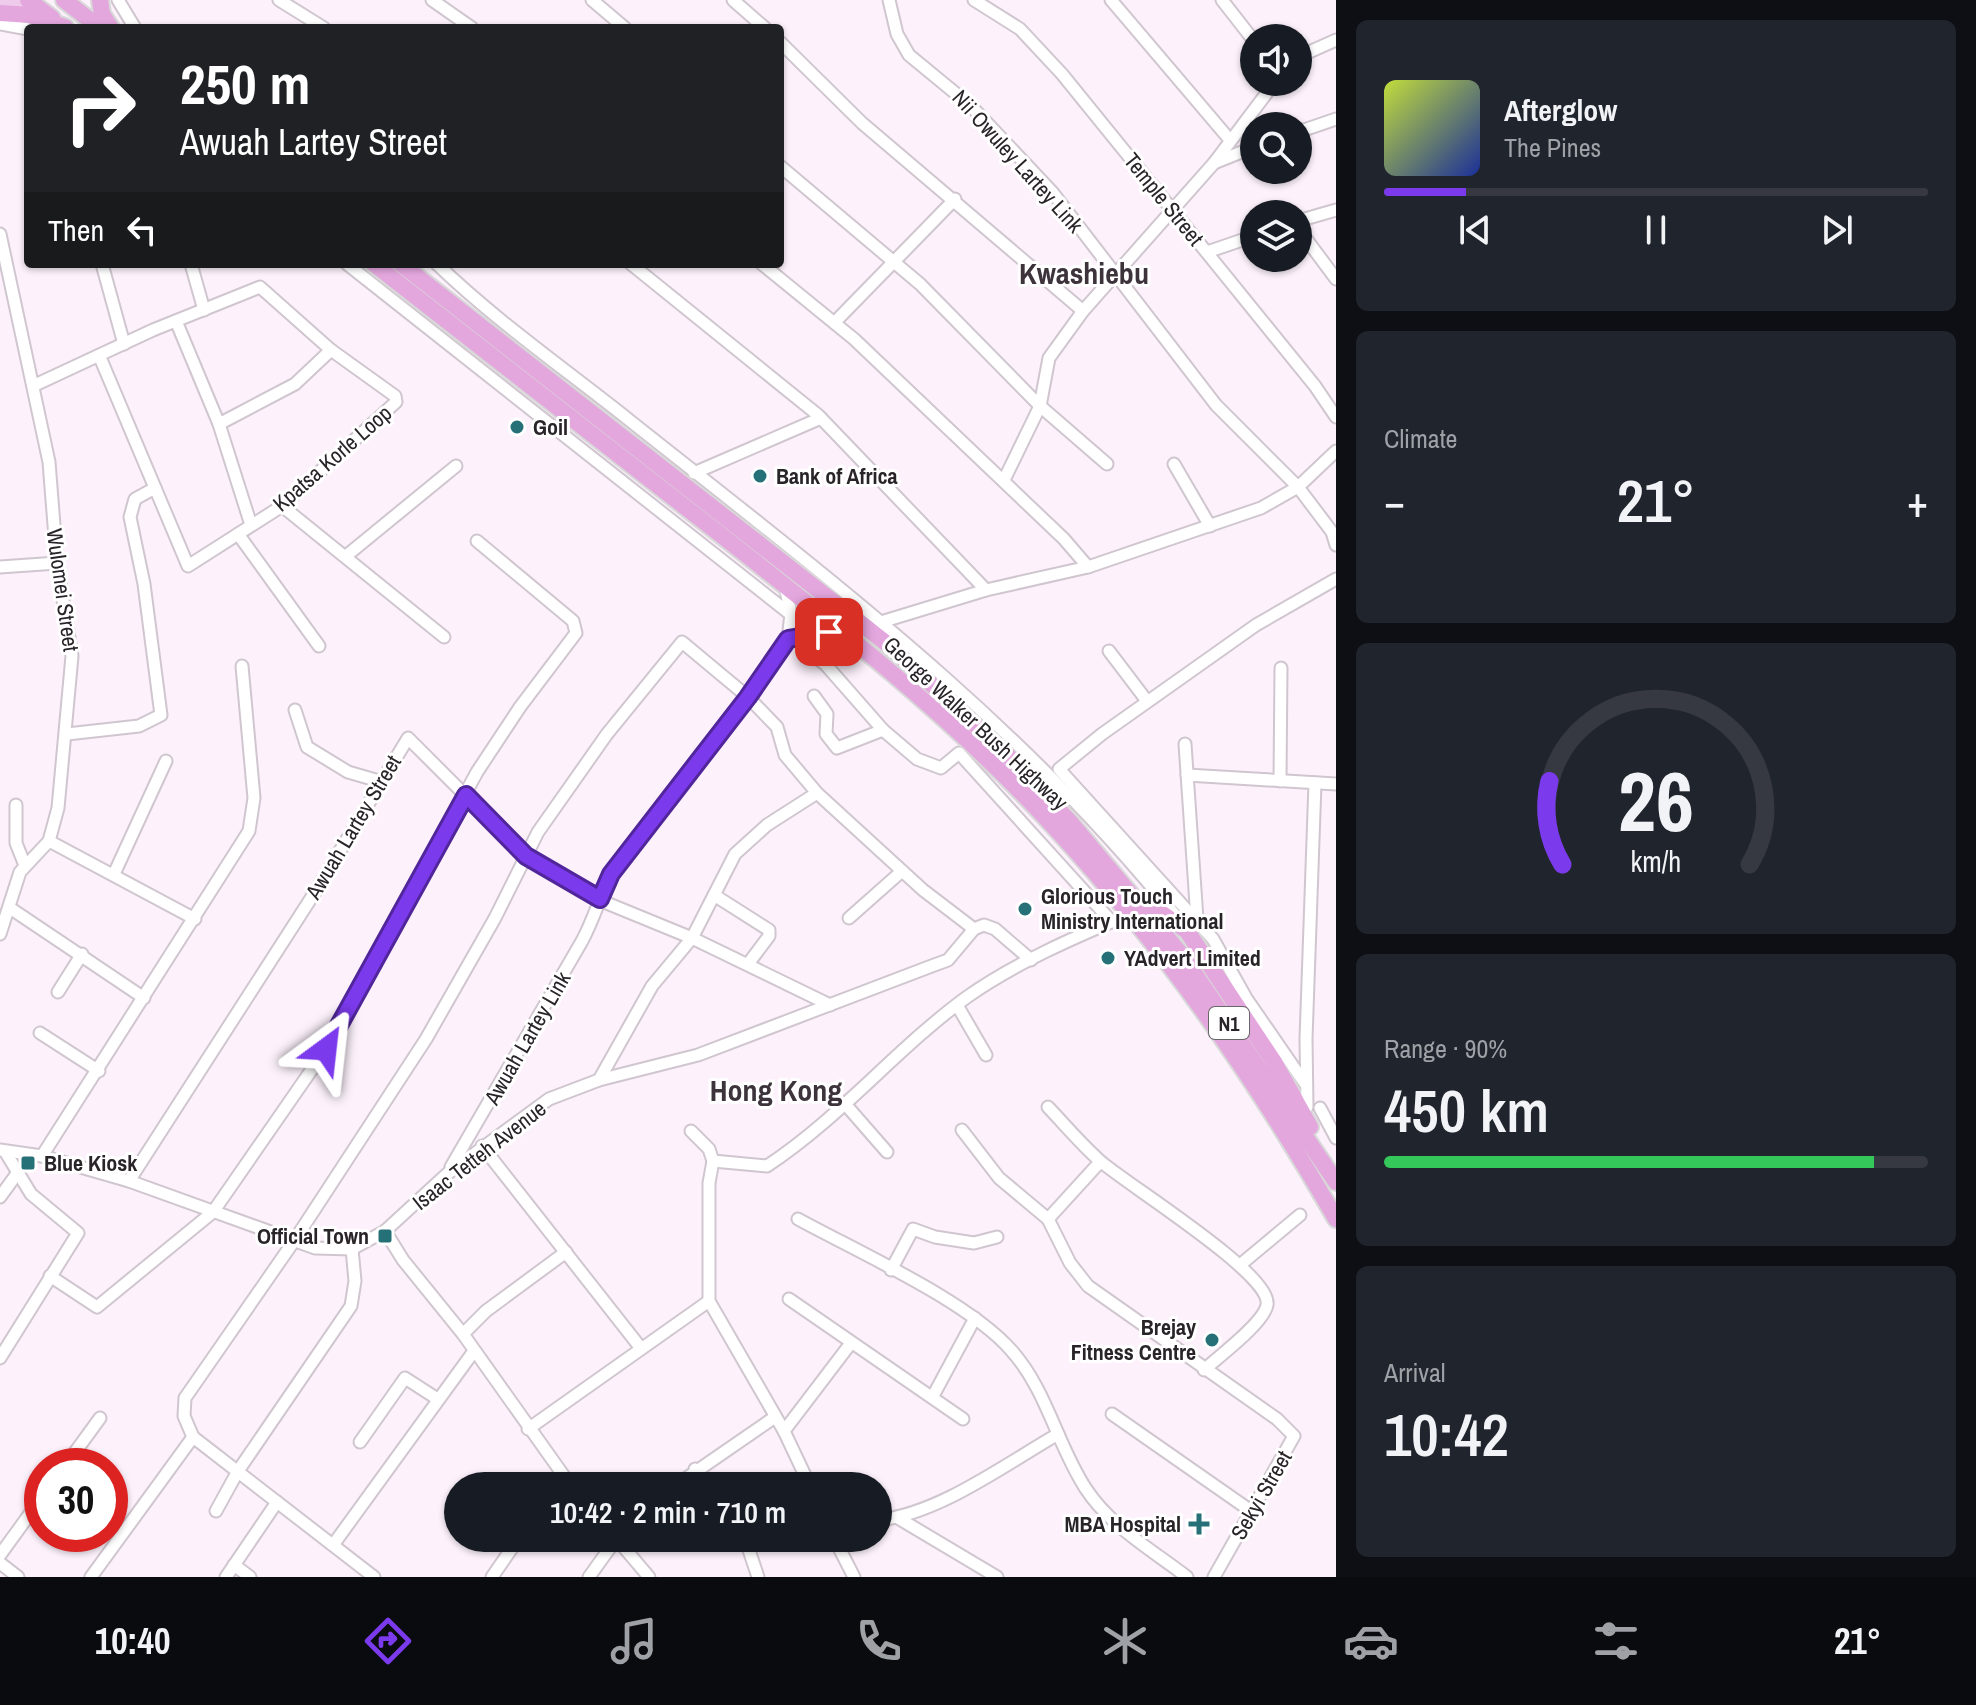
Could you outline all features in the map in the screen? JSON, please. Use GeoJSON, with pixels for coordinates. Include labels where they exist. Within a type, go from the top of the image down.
{"type":"FeatureCollection","features":[{"type":"Feature","properties":{"kind":"highway"},"geometry":{"type":"LineString","coordinates":[[28,0],[62,24]]}},
{"type":"Feature","properties":{"kind":"highway"},"geometry":{"type":"LineString","coordinates":[[64,0],[95,24]]}},
{"type":"Feature","properties":{"kind":"highway"},"geometry":{"type":"LineString","coordinates":[[100,0],[102,14],[108,24]]}},
{"type":"Feature","properties":{"kind":"highway"},"geometry":{"type":"LineString","coordinates":[[0,10],[57,24]]}},
{"type":"Feature","properties":{"kind":"highway","name":"George Walker Bush Highway"},"geometry":{"type":"LineString","coordinates":[[379,268],[845,632],[995,768],[1056,828],[1130,914],[1261,1095],[1336,1219]]}},
{"type":"Feature","properties":{"kind":"highway","name":"George Walker Bush Highway"},"geometry":{"type":"LineString","coordinates":[[406,268],[891,647],[1006,754],[1133,894],[1184,958],[1336,1182]]}},
{"type":"Feature","properties":{"kind":"highway"},"geometry":{"type":"LineString","coordinates":[[423,268],[456,306]]}},
{"type":"Feature","properties":{"kind":"highway"},"geometry":{"type":"LineString","coordinates":[[1133,894],[1189,925],[1304,1107],[1321,1157]]}},
{"type":"Feature","properties":{"kind":"main road"},"geometry":{"type":"LineString","coordinates":[[0,10],[21,0]]}},
{"type":"Feature","properties":{"kind":"street"},"geometry":{"type":"LineString","coordinates":[[118,0],[133,24]]}},
{"type":"Feature","properties":{"kind":"street"},"geometry":{"type":"LineString","coordinates":[[279,0],[318,24]]}},
{"type":"Feature","properties":{"kind":"street"},"geometry":{"type":"LineString","coordinates":[[432,0],[466,24]]}},
{"type":"Feature","properties":{"kind":"street"},"geometry":{"type":"LineString","coordinates":[[592,0],[620,24]]}},
{"type":"Feature","properties":{"kind":"street"},"geometry":{"type":"LineString","coordinates":[[733,0],[760,24]]}},
{"type":"Feature","properties":{"kind":"street","name":"Nii Owuley Lartey Link"},"geometry":{"type":"LineString","coordinates":[[889,0],[897,34],[909,55],[933,71],[981,116],[1053,193],[1216,405],[1298,487],[1332,532],[1336,545]]}},
{"type":"Feature","properties":{"kind":"street","name":"Temple Street"},"geometry":{"type":"LineString","coordinates":[[974,0],[1020,29],[1173,209],[1336,417]]}},
{"type":"Feature","properties":{"kind":"street"},"geometry":{"type":"LineString","coordinates":[[1111,0],[1230,140]]}},
{"type":"Feature","properties":{"kind":"street"},"geometry":{"type":"LineString","coordinates":[[1222,0],[1241,24]]}},
{"type":"Feature","properties":{"kind":"street"},"geometry":{"type":"LineString","coordinates":[[0,24],[24,28]]}},
{"type":"Feature","properties":{"kind":"street"},"geometry":{"type":"LineString","coordinates":[[1312,51],[1336,40]]}},
{"type":"Feature","properties":{"kind":"street"},"geometry":{"type":"LineString","coordinates":[[784,46],[862,123],[1083,311]]}},
{"type":"Feature","properties":{"kind":"street"},"geometry":{"type":"LineString","coordinates":[[1004,480],[1040,406],[1049,358],[1083,311],[1214,163],[1264,96]]}},
{"type":"Feature","properties":{"kind":"street"},"geometry":{"type":"LineString","coordinates":[[1312,127],[1336,119]]}},
{"type":"Feature","properties":{"kind":"street"},"geometry":{"type":"LineString","coordinates":[[1214,163],[1240,153]]}},
{"type":"Feature","properties":{"kind":"street"},"geometry":{"type":"LineString","coordinates":[[784,169],[895,261],[1040,406],[1107,464]]}},
{"type":"Feature","properties":{"kind":"street"},"geometry":{"type":"LineString","coordinates":[[835,322],[955,199]]}},
{"type":"Feature","properties":{"kind":"street"},"geometry":{"type":"LineString","coordinates":[[1312,217],[1336,210]]}},
{"type":"Feature","properties":{"kind":"street","name":"Wulomei Street"},"geometry":{"type":"LineString","coordinates":[[0,234],[35,385],[49,462],[57,563],[72,656],[58,808],[49,841]]}},
{"type":"Feature","properties":{"kind":"street"},"geometry":{"type":"LineString","coordinates":[[1207,252],[1240,241]]}},
{"type":"Feature","properties":{"kind":"street"},"geometry":{"type":"LineString","coordinates":[[1312,247],[1336,279]]}},
{"type":"Feature","properties":{"kind":"street"},"geometry":{"type":"LineString","coordinates":[[103,268],[124,344]]}},
{"type":"Feature","properties":{"kind":"street"},"geometry":{"type":"LineString","coordinates":[[35,385],[204,310],[192,268]]}},
{"type":"Feature","properties":{"kind":"street"},"geometry":{"type":"LineString","coordinates":[[352,268],[791,614],[807,633],[809,652],[830,669],[883,730],[917,759],[941,768],[959,753],[1112,922]]}},
{"type":"Feature","properties":{"kind":"street"},"geometry":{"type":"LineString","coordinates":[[442,268],[881,622],[1043,770],[1189,925],[1223,954],[1246,998],[1306,1085]]}},
{"type":"Feature","properties":{"kind":"street"},"geometry":{"type":"LineString","coordinates":[[636,268],[821,418],[986,590]]}},
{"type":"Feature","properties":{"kind":"street"},"geometry":{"type":"LineString","coordinates":[[767,268],[835,322],[1004,480],[1088,567]]}},
{"type":"Feature","properties":{"kind":"street","name":"Kpatsa Korle Loop"},"geometry":{"type":"LineString","coordinates":[[99,355],[186,565],[191,566],[282,506],[396,402],[395,396],[331,350],[260,287],[204,310]]}},
{"type":"Feature","properties":{"kind":"street"},"geometry":{"type":"LineString","coordinates":[[0,302],[15,297]]}},
{"type":"Feature","properties":{"kind":"street"},"geometry":{"type":"LineString","coordinates":[[176,321],[219,424],[251,525]]}},
{"type":"Feature","properties":{"kind":"street"},"geometry":{"type":"LineString","coordinates":[[219,424],[295,384],[331,350]]}},
{"type":"Feature","properties":{"kind":"street"},"geometry":{"type":"LineString","coordinates":[[694,473],[821,418]]}},
{"type":"Feature","properties":{"kind":"street"},"geometry":{"type":"LineString","coordinates":[[881,622],[986,590],[1088,567],[1261,508],[1298,487],[1336,451]]}},
{"type":"Feature","properties":{"kind":"street"},"geometry":{"type":"LineString","coordinates":[[1174,464],[1210,526]]}},
{"type":"Feature","properties":{"kind":"street"},"geometry":{"type":"LineString","coordinates":[[346,556],[456,466]]}},
{"type":"Feature","properties":{"kind":"street"},"geometry":{"type":"LineString","coordinates":[[67,734],[139,726],[161,715],[144,584],[130,517],[135,499],[155,488]]}},
{"type":"Feature","properties":{"kind":"street"},"geometry":{"type":"LineString","coordinates":[[282,506],[444,637]]}},
{"type":"Feature","properties":{"kind":"street"},"geometry":{"type":"LineString","coordinates":[[238,534],[269,582],[319,646]]}},
{"type":"Feature","properties":{"kind":"street"},"geometry":{"type":"LineString","coordinates":[[50,1276],[97,1307],[213,1212],[326,1049],[466,795],[520,707],[576,633],[573,621],[477,541]]}},
{"type":"Feature","properties":{"kind":"street"},"geometry":{"type":"LineString","coordinates":[[0,567],[57,563]]}},
{"type":"Feature","properties":{"kind":"street"},"geometry":{"type":"LineString","coordinates":[[1189,925],[1059,769],[1147,701],[1256,625],[1336,579]]}},
{"type":"Feature","properties":{"kind":"street"},"geometry":{"type":"LineString","coordinates":[[785,585],[791,614],[788,639],[807,633],[845,632]]}},
{"type":"Feature","properties":{"kind":"street","name":"Awuah Lartey Link"},"geometry":{"type":"LineString","coordinates":[[447,1174],[575,955],[599,910],[600,899],[628,851],[748,697],[788,639]]}},
{"type":"Feature","properties":{"kind":"street"},"geometry":{"type":"LineString","coordinates":[[374,1577],[193,1437],[184,1416],[185,1398],[294,1241],[426,1039],[538,832],[607,734],[682,642],[748,697],[777,727],[785,755],[817,793],[902,871],[974,929],[984,925],[995,929],[1031,960]]}},
{"type":"Feature","properties":{"kind":"street"},"geometry":{"type":"LineString","coordinates":[[1109,651],[1147,701]]}},
{"type":"Feature","properties":{"kind":"street"},"geometry":{"type":"LineString","coordinates":[[42,1156],[230,865],[253,818],[254,798],[242,666]]}},
{"type":"Feature","properties":{"kind":"street"},"geometry":{"type":"LineString","coordinates":[[1280,781],[1281,668]]}},
{"type":"Feature","properties":{"kind":"street"},"geometry":{"type":"LineString","coordinates":[[814,696],[827,714],[826,734],[837,748],[883,730]]}},
{"type":"Feature","properties":{"kind":"street"},"geometry":{"type":"LineString","coordinates":[[295,710],[307,747],[348,772],[379,781]]}},
{"type":"Feature","properties":{"kind":"street","name":"Awuah Lartey Street"},"geometry":{"type":"LineString","coordinates":[[129,1181],[317,889],[379,781],[408,738],[526,856],[600,899],[692,938],[830,1005]]}},
{"type":"Feature","properties":{"kind":"street"},"geometry":{"type":"LineString","coordinates":[[1185,744],[1189,925]]}},
{"type":"Feature","properties":{"kind":"street"},"geometry":{"type":"LineString","coordinates":[[114,874],[166,761]]}},
{"type":"Feature","properties":{"kind":"street"},"geometry":{"type":"LineString","coordinates":[[1187,775],[1336,784]]}},
{"type":"Feature","properties":{"kind":"street"},"geometry":{"type":"LineString","coordinates":[[1315,783],[1304,1107],[1336,1109]]}},
{"type":"Feature","properties":{"kind":"street"},"geometry":{"type":"LineString","coordinates":[[599,1080],[652,986],[692,938],[735,854],[767,825],[817,793]]}},
{"type":"Feature","properties":{"kind":"street"},"geometry":{"type":"LineString","coordinates":[[16,805],[17,852],[24,863]]}},
{"type":"Feature","properties":{"kind":"street"},"geometry":{"type":"LineString","coordinates":[[0,934],[24,863],[49,841],[195,919]]}},
{"type":"Feature","properties":{"kind":"street"},"geometry":{"type":"LineString","coordinates":[[849,918],[902,871]]}},
{"type":"Feature","properties":{"kind":"street"},"geometry":{"type":"LineString","coordinates":[[714,895],[769,930],[769,936],[748,964]]}},
{"type":"Feature","properties":{"kind":"street"},"geometry":{"type":"LineString","coordinates":[[10,908],[144,998]]}},
{"type":"Feature","properties":{"kind":"street"},"geometry":{"type":"LineString","coordinates":[[713,1161],[767,1166],[846,1105],[957,1005],[1031,960],[1130,914]]}},
{"type":"Feature","properties":{"kind":"street","name":"Isaac Tetteh Avenue"},"geometry":{"type":"LineString","coordinates":[[352,1249],[385,1231],[447,1174],[549,1099],[599,1080],[698,1055],[948,960],[974,929]]}},
{"type":"Feature","properties":{"kind":"street"},"geometry":{"type":"LineString","coordinates":[[58,992],[82,954]]}},
{"type":"Feature","properties":{"kind":"street"},"geometry":{"type":"LineString","coordinates":[[957,1005],[986,1055]]}},
{"type":"Feature","properties":{"kind":"street"},"geometry":{"type":"LineString","coordinates":[[40,1033],[99,1071]]}},
{"type":"Feature","properties":{"kind":"street"},"geometry":{"type":"LineString","coordinates":[[846,1105],[887,1152]]}},
{"type":"Feature","properties":{"kind":"street"},"geometry":{"type":"LineString","coordinates":[[1048,1107],[1100,1162],[1240,1265],[1262,1290],[1267,1306],[1260,1319],[1204,1370]]}},
{"type":"Feature","properties":{"kind":"street"},"geometry":{"type":"LineString","coordinates":[[1320,1108],[1336,1138]]}},
{"type":"Feature","properties":{"kind":"street","name":"Sekyi Street"},"geometry":{"type":"LineString","coordinates":[[962,1130],[999,1178],[1048,1219],[1070,1263],[1088,1286],[1277,1419],[1294,1436],[1214,1577]]}},
{"type":"Feature","properties":{"kind":"street"},"geometry":{"type":"LineString","coordinates":[[691,1131],[709,1149],[713,1161],[708,1236],[709,1301],[784,1431],[803,1472]]}},
{"type":"Feature","properties":{"kind":"street"},"geometry":{"type":"LineString","coordinates":[[482,1146],[640,1347]]}},
{"type":"Feature","properties":{"kind":"street"},"geometry":{"type":"LineString","coordinates":[[3,1152],[42,1156],[129,1181],[327,1251],[352,1249],[355,1281],[351,1306],[238,1471],[216,1511]]}},
{"type":"Feature","properties":{"kind":"street"},"geometry":{"type":"LineString","coordinates":[[0,1358],[78,1233],[38,1202],[16,1175],[3,1152]]}},
{"type":"Feature","properties":{"kind":"street"},"geometry":{"type":"LineString","coordinates":[[1048,1219],[1100,1162]]}},
{"type":"Feature","properties":{"kind":"street"},"geometry":{"type":"LineString","coordinates":[[0,1197],[16,1175]]}},
{"type":"Feature","properties":{"kind":"street"},"geometry":{"type":"LineString","coordinates":[[1240,1265],[1300,1215]]}},
{"type":"Feature","properties":{"kind":"street"},"geometry":{"type":"LineString","coordinates":[[798,1219],[975,1318],[1022,1362],[1097,1504],[1111,1519],[1187,1577]]}},
{"type":"Feature","properties":{"kind":"street"},"geometry":{"type":"LineString","coordinates":[[891,1270],[913,1229],[941,1238],[953,1237],[974,1243],[997,1237]]}},
{"type":"Feature","properties":{"kind":"street"},"geometry":{"type":"LineString","coordinates":[[385,1231],[403,1260],[463,1334],[554,1472]]}},
{"type":"Feature","properties":{"kind":"street"},"geometry":{"type":"LineString","coordinates":[[463,1334],[486,1311],[566,1252]]}},
{"type":"Feature","properties":{"kind":"street"},"geometry":{"type":"LineString","coordinates":[[789,1299],[851,1343],[935,1395],[963,1419]]}},
{"type":"Feature","properties":{"kind":"street"},"geometry":{"type":"LineString","coordinates":[[528,1429],[709,1301]]}},
{"type":"Feature","properties":{"kind":"street"},"geometry":{"type":"LineString","coordinates":[[935,1395],[975,1318]]}},
{"type":"Feature","properties":{"kind":"street"},"geometry":{"type":"LineString","coordinates":[[784,1431],[851,1343]]}},
{"type":"Feature","properties":{"kind":"street"},"geometry":{"type":"LineString","coordinates":[[333,1545],[436,1398],[474,1351]]}},
{"type":"Feature","properties":{"kind":"street"},"geometry":{"type":"LineString","coordinates":[[360,1442],[405,1378],[436,1398]]}},
{"type":"Feature","properties":{"kind":"street"},"geometry":{"type":"LineString","coordinates":[[1112,1414],[1251,1511]]}},
{"type":"Feature","properties":{"kind":"street"},"geometry":{"type":"LineString","coordinates":[[691,1472],[775,1417]]}},
{"type":"Feature","properties":{"kind":"street"},"geometry":{"type":"LineString","coordinates":[[78,1448],[100,1418]]}},
{"type":"Feature","properties":{"kind":"street"},"geometry":{"type":"LineString","coordinates":[[892,1519],[940,1501],[1058,1434]]}},
{"type":"Feature","properties":{"kind":"street"},"geometry":{"type":"LineString","coordinates":[[91,1577],[193,1437]]}},
{"type":"Feature","properties":{"kind":"street"},"geometry":{"type":"LineString","coordinates":[[226,1577],[277,1502]]}},
{"type":"Feature","properties":{"kind":"street"},"geometry":{"type":"LineString","coordinates":[[898,1518],[997,1577]]}},
{"type":"Feature","properties":{"kind":"street"},"geometry":{"type":"LineString","coordinates":[[0,1555],[24,1522]]}},
{"type":"Feature","properties":{"kind":"street"},"geometry":{"type":"LineString","coordinates":[[492,1577],[509,1552]]}},
{"type":"Feature","properties":{"kind":"street"},"geometry":{"type":"LineString","coordinates":[[589,1577],[606,1552]]}},
{"type":"Feature","properties":{"kind":"street"},"geometry":{"type":"LineString","coordinates":[[628,1552],[649,1577]]}},
{"type":"Feature","properties":{"kind":"street"},"geometry":{"type":"LineString","coordinates":[[750,1552],[758,1577]]}},
{"type":"Feature","properties":{"kind":"street"},"geometry":{"type":"LineString","coordinates":[[841,1552],[854,1577]]}},
{"type":"Feature","properties":{"kind":"street"},"geometry":{"type":"LineString","coordinates":[[0,1563],[18,1577]]}},
{"type":"Feature","properties":{"kind":"street"},"geometry":{"type":"LineString","coordinates":[[234,1565],[250,1577]]}},
{"type":"Feature","properties":{"kind":"place","name":"Goil"},"geometry":{"type":"Point","coordinates":[517,427]}},
{"type":"Feature","properties":{"kind":"place","name":"Bank of Africa"},"geometry":{"type":"Point","coordinates":[760,476]}},
{"type":"Feature","properties":{"kind":"place","name":"Glorious Touch Ministry International"},"geometry":{"type":"Point","coordinates":[1025,909]}},
{"type":"Feature","properties":{"kind":"place","name":"YAdvert Limited"},"geometry":{"type":"Point","coordinates":[1108,958]}},
{"type":"Feature","properties":{"kind":"place","name":"Blue Kiosk"},"geometry":{"type":"Point","coordinates":[28,1163]}},
{"type":"Feature","properties":{"kind":"place","name":"Official Town"},"geometry":{"type":"Point","coordinates":[385,1236]}},
{"type":"Feature","properties":{"kind":"place","name":"Brejay Fitness Centre"},"geometry":{"type":"Point","coordinates":[1212,1340]}},
{"type":"Feature","properties":{"kind":"place","name":"MBA Hospital"},"geometry":{"type":"Point","coordinates":[1199,1524]}},
{"type":"Feature","properties":{"kind":"district","name":"Kwashiebu"},"geometry":{"type":"Point","coordinates":[1084,273]}},
{"type":"Feature","properties":{"kind":"district","name":"Hong Kong"},"geometry":{"type":"Point","coordinates":[776,1090]}},
{"type":"Feature","properties":{"kind":"route"},"geometry":{"type":"LineString","coordinates":[[326,1049],[466,795],[526,856],[600,899],[611,874],[748,697],[788,639],[801,634],[829,632]]}}]}
